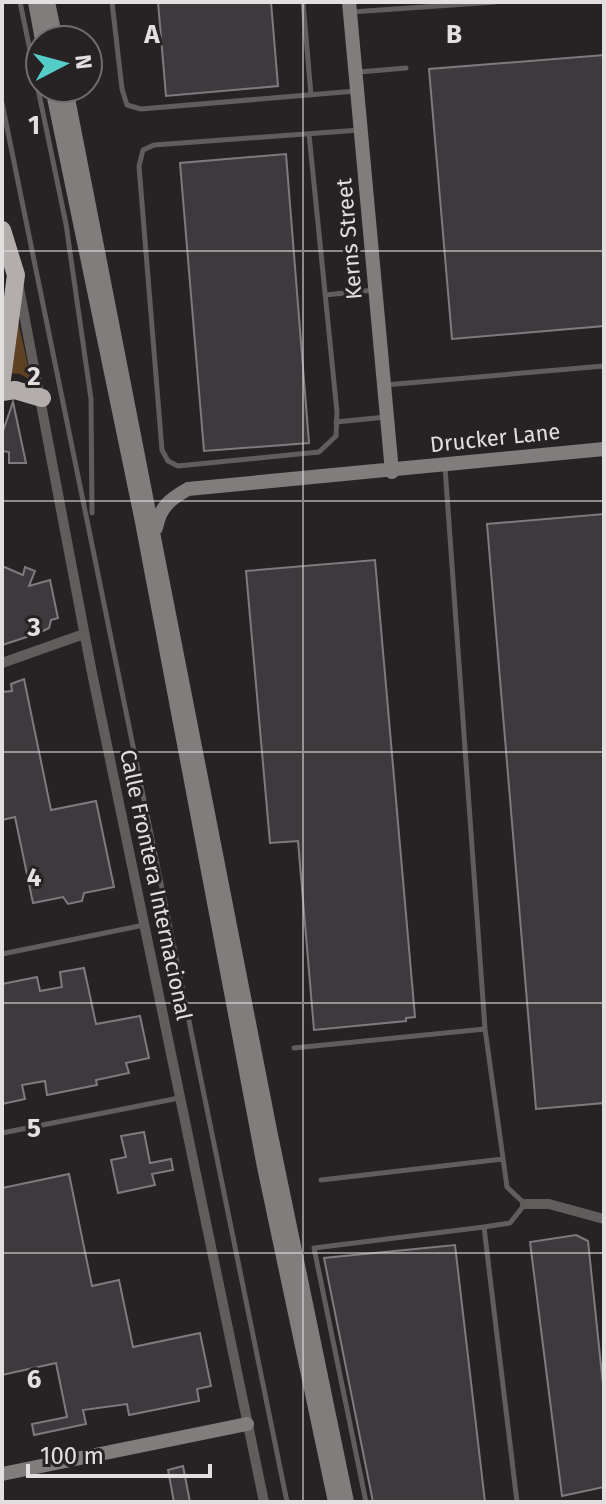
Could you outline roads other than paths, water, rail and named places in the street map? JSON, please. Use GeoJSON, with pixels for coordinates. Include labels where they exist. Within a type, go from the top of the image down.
{"type":"FeatureCollection","features":[{"type":"Feature","properties":{"kind":"highway"},"geometry":{"type":"LineString","coordinates":[[2,230],[16,275],[2,379]]}},
{"type":"Feature","properties":{"kind":"highway"},"geometry":{"type":"LineString","coordinates":[[2,392],[15,390],[42,398]]}},
{"type":"Feature","properties":{"kind":"main road"},"geometry":{"type":"LineString","coordinates":[[35,2],[39,24]]}},
{"type":"Feature","properties":{"kind":"main road"},"geometry":{"type":"LineString","coordinates":[[48,2],[53,24]]}},
{"type":"Feature","properties":{"kind":"main road","name":"Kerns Street"},"geometry":{"type":"LineString","coordinates":[[350,7],[392,472]]}},
{"type":"Feature","properties":{"kind":"main road"},"geometry":{"type":"LineString","coordinates":[[55,104],[149,568],[264,1167],[335,1502]]}},
{"type":"Feature","properties":{"kind":"main road"},"geometry":{"type":"LineString","coordinates":[[69,104],[270,1130],[347,1502]]}},
{"type":"Feature","properties":{"kind":"main road","name":"Drucker Lane"},"geometry":{"type":"LineString","coordinates":[[155,533],[159,513],[171,499],[188,489],[392,472],[604,449]]}},
{"type":"Feature","properties":{"kind":"main road"},"geometry":{"type":"LineString","coordinates":[[149,568],[155,533]]}},
{"type":"Feature","properties":{"kind":"main road"},"geometry":{"type":"LineString","coordinates":[[2,1474],[247,1424]]}},
{"type":"Feature","properties":{"kind":"street","name":"Calle Frontera Internacional"},"geometry":{"type":"LineString","coordinates":[[16,275],[42,398],[84,634],[264,1502]]}},
{"type":"Feature","properties":{"kind":"street"},"geometry":{"type":"LineString","coordinates":[[2,663],[84,634]]}},
{"type":"Feature","properties":{"kind":"street"},"geometry":{"type":"LineString","coordinates":[[525,1204],[549,1204],[604,1219]]}},
{"type":"Feature","properties":{"kind":"lane"},"geometry":{"type":"LineString","coordinates":[[20,2],[66,224],[91,399],[92,526]]}},
{"type":"Feature","properties":{"kind":"lane"},"geometry":{"type":"LineString","coordinates":[[112,2],[122,89],[127,105],[141,109],[357,91]]}},
{"type":"Feature","properties":{"kind":"lane"},"geometry":{"type":"LineString","coordinates":[[303,2],[311,95]]}},
{"type":"Feature","properties":{"kind":"lane"},"geometry":{"type":"LineString","coordinates":[[350,7],[495,2]]}},
{"type":"Feature","properties":{"kind":"lane"},"geometry":{"type":"LineString","coordinates":[[356,73],[406,68]]}},
{"type":"Feature","properties":{"kind":"lane"},"geometry":{"type":"LineString","coordinates":[[2,103],[92,526],[141,791],[287,1502]]}},
{"type":"Feature","properties":{"kind":"lane"},"geometry":{"type":"LineString","coordinates":[[309,134],[336,436],[319,452],[178,466],[168,461],[162,450],[139,166],[143,150],[154,145],[361,130]]}},
{"type":"Feature","properties":{"kind":"lane"},"geometry":{"type":"LineString","coordinates":[[325,295],[375,290]]}},
{"type":"Feature","properties":{"kind":"lane"},"geometry":{"type":"LineString","coordinates":[[384,385],[604,366]]}},
{"type":"Feature","properties":{"kind":"lane"},"geometry":{"type":"LineString","coordinates":[[336,422],[387,417]]}},
{"type":"Feature","properties":{"kind":"lane"},"geometry":{"type":"LineString","coordinates":[[366,1502],[314,1248],[510,1223],[525,1204],[507,1187],[485,1029],[445,466]]}},
{"type":"Feature","properties":{"kind":"lane"},"geometry":{"type":"LineString","coordinates":[[2,954],[144,925]]}},
{"type":"Feature","properties":{"kind":"lane"},"geometry":{"type":"LineString","coordinates":[[294,1048],[485,1029]]}},
{"type":"Feature","properties":{"kind":"lane"},"geometry":{"type":"LineString","coordinates":[[2,1133],[180,1098]]}},
{"type":"Feature","properties":{"kind":"lane"},"geometry":{"type":"LineString","coordinates":[[321,1180],[503,1159]]}},
{"type":"Feature","properties":{"kind":"lane"},"geometry":{"type":"LineString","coordinates":[[484,1227],[517,1502]]}}]}
